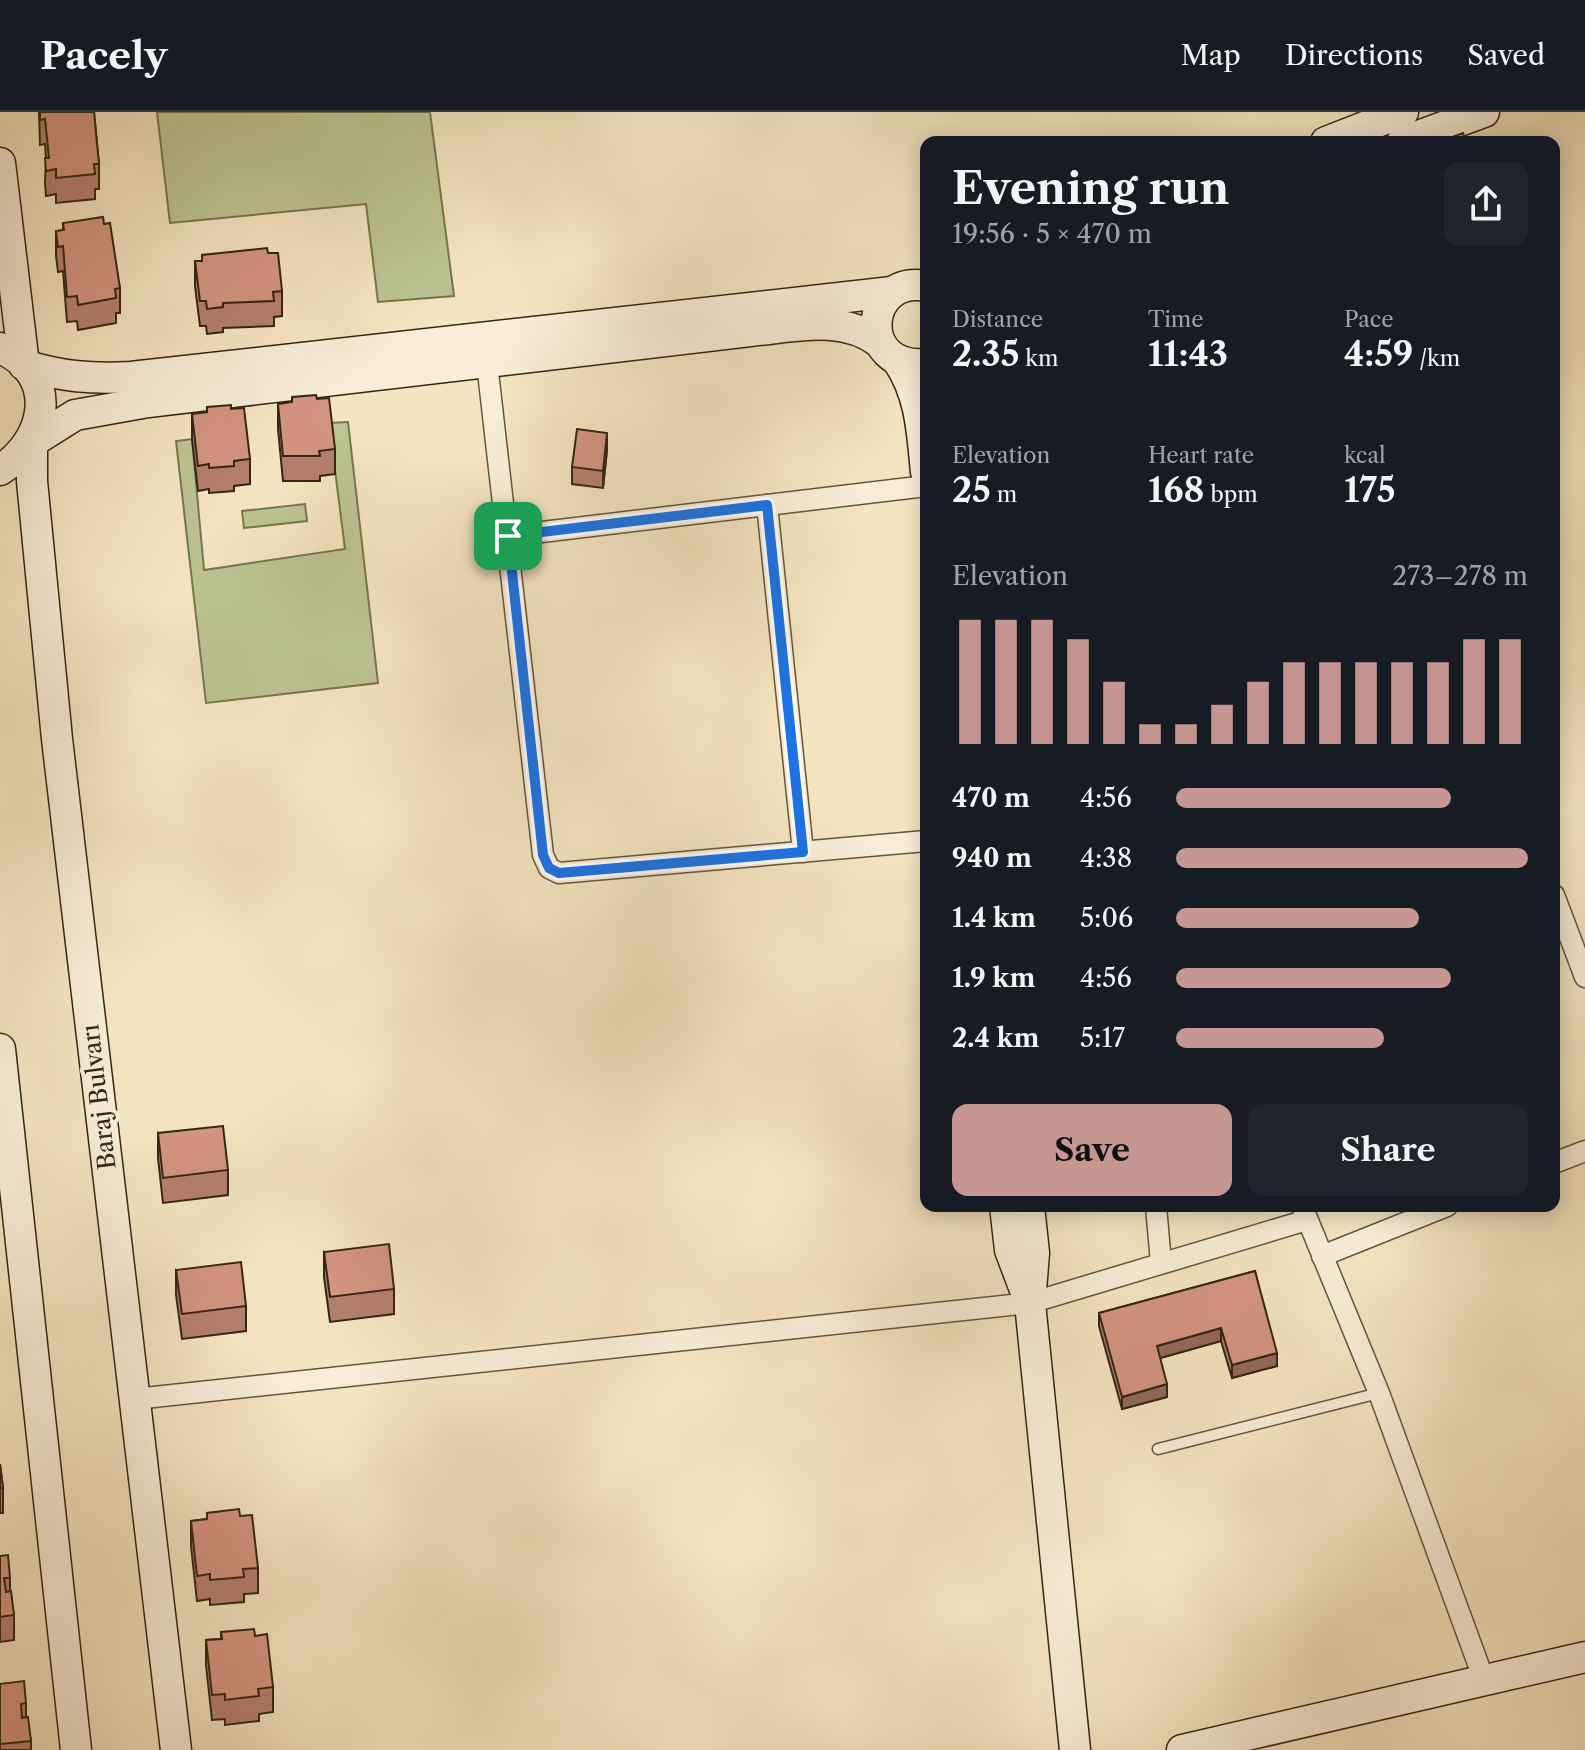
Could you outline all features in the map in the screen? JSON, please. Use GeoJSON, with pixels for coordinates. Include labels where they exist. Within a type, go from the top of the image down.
{"type":"FeatureCollection","features":[{"type":"Feature","properties":{"kind":"street"},"geometry":{"type":"LineString","coordinates":[[1341,136],[1403,112]]}},
{"type":"Feature","properties":{"kind":"street"},"geometry":{"type":"LineString","coordinates":[[1418,136],[1484,112]]}},
{"type":"Feature","properties":{"kind":"street"},"geometry":{"type":"LineString","coordinates":[[0,163],[12,356],[85,380],[915,287]]}},
{"type":"Feature","properties":{"kind":"street"},"geometry":{"type":"LineString","coordinates":[[915,287],[877,315],[901,356],[920,413]]}},
{"type":"Feature","properties":{"kind":"street"},"geometry":{"type":"LineString","coordinates":[[0,470],[18,459],[32,442],[75,415],[103,408],[750,331],[836,324],[855,327],[901,356]]}},
{"type":"Feature","properties":{"kind":"street","name":"Baraj Bulvarı"},"geometry":{"type":"LineString","coordinates":[[12,356],[35,382],[41,402],[39,423],[32,442],[32,481],[57,739],[176,1750]]}},
{"type":"Feature","properties":{"kind":"street"},"geometry":{"type":"LineString","coordinates":[[487,363],[543,855],[549,868],[559,873],[920,842]]}},
{"type":"Feature","properties":{"kind":"street"},"geometry":{"type":"LineString","coordinates":[[508,536],[920,487]]}},
{"type":"Feature","properties":{"kind":"street"},"geometry":{"type":"LineString","coordinates":[[767,505],[803,852]]}},
{"type":"Feature","properties":{"kind":"street"},"geometry":{"type":"LineString","coordinates":[[1560,911],[1585,977]]}},
{"type":"Feature","properties":{"kind":"street"},"geometry":{"type":"LineString","coordinates":[[0,1049],[76,1750]]}},
{"type":"Feature","properties":{"kind":"street"},"geometry":{"type":"LineString","coordinates":[[1560,1161],[1585,1151]]}},
{"type":"Feature","properties":{"kind":"street"},"geometry":{"type":"LineString","coordinates":[[1006,1212],[1010,1250],[1030,1303]]}},
{"type":"Feature","properties":{"kind":"street"},"geometry":{"type":"LineString","coordinates":[[1030,1212],[1034,1253],[1030,1303],[1075,1750]]}},
{"type":"Feature","properties":{"kind":"street"},"geometry":{"type":"LineString","coordinates":[[1157,1212],[1161,1263]]}},
{"type":"Feature","properties":{"kind":"street"},"geometry":{"type":"LineString","coordinates":[[1322,1256],[1432,1212]]}},
{"type":"Feature","properties":{"kind":"street"},"geometry":{"type":"LineString","coordinates":[[135,1399],[1030,1303],[1161,1263],[1304,1213],[1379,1393],[1484,1680]]}},
{"type":"Feature","properties":{"kind":"street"},"geometry":{"type":"LineString","coordinates":[[1182,1750],[1585,1657]]}},
{"type":"Feature","properties":{"kind":"lane"},"geometry":{"type":"LineString","coordinates":[[1158,1449],[1379,1393]]}},
{"type":"Feature","properties":{"kind":"green space"},"geometry":{"type":"Polygon","coordinates":[[[157,112],[430,112],[454,296],[378,302],[366,204],[170,223],[157,112]]]}},
{"type":"Feature","properties":{"kind":"green space"},"geometry":{"type":"Polygon","coordinates":[[[348,422],[378,683],[206,703],[176,441],[192,439],[204,570],[345,549],[329,423],[348,422]]]}},
{"type":"Feature","properties":{"kind":"green space"},"geometry":{"type":"Polygon","coordinates":[[[305,504],[307,521],[244,528],[242,511],[305,504]]]}},
{"type":"Feature","properties":{"kind":"building"},"geometry":{"type":"Polygon","coordinates":[[[40,112],[94,112],[99,164],[94,164],[95,174],[56,178],[56,169],[46,171],[45,158],[49,158],[45,119],[40,120],[40,112]]]}},
{"type":"Feature","properties":{"kind":"building"},"geometry":{"type":"Polygon","coordinates":[[[103,217],[104,224],[110,223],[120,288],[115,289],[116,298],[78,305],[77,296],[67,297],[63,246],[58,247],[56,231],[64,230],[63,223],[103,217]]]}},
{"type":"Feature","properties":{"kind":"building"},"geometry":{"type":"Polygon","coordinates":[[[267,248],[268,253],[278,253],[282,291],[273,292],[274,301],[223,303],[223,307],[207,309],[206,301],[200,301],[195,261],[202,261],[202,255],[267,248]]]}},
{"type":"Feature","properties":{"kind":"building"},"geometry":{"type":"Polygon","coordinates":[[[316,395],[317,399],[329,398],[335,449],[319,451],[320,456],[283,456],[278,404],[292,402],[292,397],[316,395]]]}},
{"type":"Feature","properties":{"kind":"building"},"geometry":{"type":"Polygon","coordinates":[[[231,405],[231,409],[244,408],[250,459],[234,461],[234,466],[198,466],[192,414],[207,412],[207,407],[231,405]]]}},
{"type":"Feature","properties":{"kind":"building"},"geometry":{"type":"Polygon","coordinates":[[[577,429],[607,433],[603,471],[572,467],[577,429]]]}},
{"type":"Feature","properties":{"kind":"building"},"geometry":{"type":"Polygon","coordinates":[[[223,1126],[228,1170],[163,1178],[158,1133],[223,1126]]]}},
{"type":"Feature","properties":{"kind":"building"},"geometry":{"type":"Polygon","coordinates":[[[389,1244],[394,1289],[330,1297],[324,1252],[389,1244]]]}},
{"type":"Feature","properties":{"kind":"building"},"geometry":{"type":"Polygon","coordinates":[[[241,1262],[246,1306],[182,1314],[176,1270],[241,1262]]]}},
{"type":"Feature","properties":{"kind":"building"},"geometry":{"type":"Polygon","coordinates":[[[1255,1271],[1277,1353],[1232,1365],[1221,1328],[1157,1346],[1167,1384],[1122,1397],[1099,1313],[1255,1271]]]}},
{"type":"Feature","properties":{"kind":"building"},"geometry":{"type":"Polygon","coordinates":[[[239,1509],[240,1516],[252,1515],[258,1568],[243,1569],[244,1577],[210,1580],[210,1574],[197,1576],[191,1521],[207,1519],[207,1513],[239,1509]]]}},
{"type":"Feature","properties":{"kind":"building"},"geometry":{"type":"Polygon","coordinates":[[[8,1555],[10,1578],[4,1578],[6,1592],[11,1591],[14,1615],[0,1617],[0,1556],[8,1555]]]}},
{"type":"Feature","properties":{"kind":"building"},"geometry":{"type":"Polygon","coordinates":[[[254,1629],[255,1636],[267,1634],[273,1687],[258,1689],[259,1696],[225,1700],[225,1694],[212,1695],[206,1640],[222,1639],[221,1632],[254,1629]]]}},
{"type":"Feature","properties":{"kind":"building"},"geometry":{"type":"Polygon","coordinates":[[[24,1681],[26,1703],[21,1704],[22,1718],[28,1717],[31,1741],[0,1744],[0,1684],[24,1681]]]}},
{"type":"Feature","properties":{"kind":"route"},"geometry":{"type":"LineString","coordinates":[[767,505],[803,852],[559,873],[549,868],[543,855],[508,536],[767,505]]}}]}
